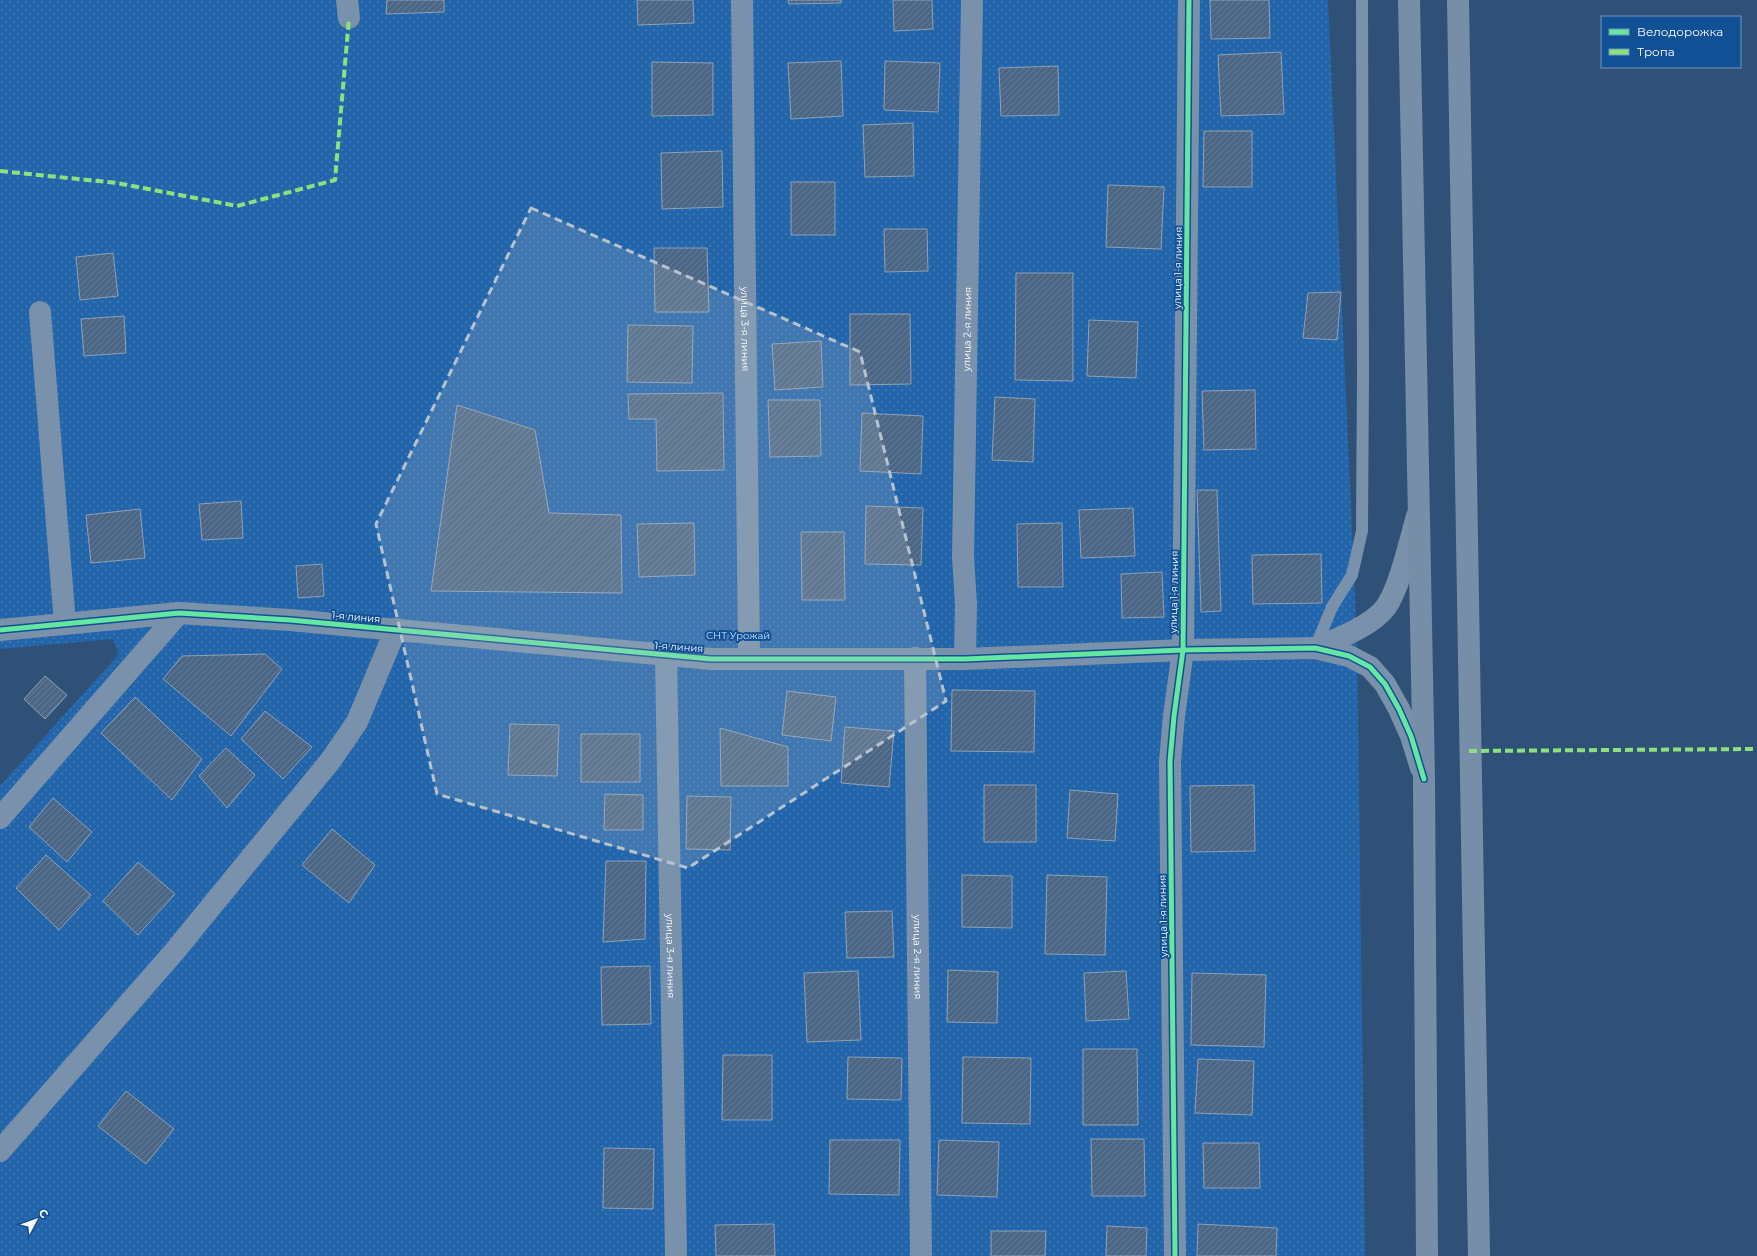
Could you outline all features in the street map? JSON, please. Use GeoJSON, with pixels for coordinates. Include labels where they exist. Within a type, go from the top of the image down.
{"type":"FeatureCollection","features":[{"type":"Feature","properties":{"kind":"main road"},"geometry":{"type":"LineString","coordinates":[[1409,0],[1424,779],[1427,1256]]}},
{"type":"Feature","properties":{"kind":"main road"},"geometry":{"type":"LineString","coordinates":[[1458,0],[1479,1256]]}},
{"type":"Feature","properties":{"kind":"street","name":"улица 3-я линия"},"geometry":{"type":"LineString","coordinates":[[742,0],[749,658]]}},
{"type":"Feature","properties":{"kind":"street","name":"улица 2-я линия"},"geometry":{"type":"LineString","coordinates":[[966,659],[963,557],[972,0]]}},
{"type":"Feature","properties":{"kind":"street","name":"улица 1-я линия"},"geometry":{"type":"LineString","coordinates":[[1175,1256],[1170,761],[1174,716],[1183,650],[1189,0]]}},
{"type":"Feature","properties":{"kind":"street"},"geometry":{"type":"LineString","coordinates":[[40,312],[65,624]]}},
{"type":"Feature","properties":{"kind":"street"},"geometry":{"type":"LineString","coordinates":[[1315,648],[1351,632],[1371,620],[1386,607],[1399,579],[1419,509]]}},
{"type":"Feature","properties":{"kind":"street","name":"1-я линия"},"geometry":{"type":"LineString","coordinates":[[0,630],[179,613],[396,629],[666,656],[711,659],[966,659],[1183,650],[1315,648]]}},
{"type":"Feature","properties":{"kind":"street"},"geometry":{"type":"LineString","coordinates":[[0,818],[179,613]]}},
{"type":"Feature","properties":{"kind":"street"},"geometry":{"type":"LineString","coordinates":[[0,1151],[174,952],[331,760],[356,722],[396,629]]}},
{"type":"Feature","properties":{"kind":"street"},"geometry":{"type":"LineString","coordinates":[[1315,648],[1349,656],[1370,668],[1385,684],[1399,709],[1411,736],[1424,779]]}},
{"type":"Feature","properties":{"kind":"street","name":"улица 3-я линия"},"geometry":{"type":"LineString","coordinates":[[666,656],[676,1256]]}},
{"type":"Feature","properties":{"kind":"street","name":"улица 2-я линия"},"geometry":{"type":"LineString","coordinates":[[915,658],[921,1256]]}},
{"type":"Feature","properties":{"kind":"lane"},"geometry":{"type":"LineString","coordinates":[[1315,648],[1332,607],[1352,575],[1362,531],[1362,0]]}},
{"type":"Feature","properties":{"kind":"highlighted area"},"geometry":{"type":"Polygon","coordinates":[[[531,208],[860,352],[946,701],[688,868],[437,794],[376,524],[531,208]]]}},
{"type":"Feature","properties":{"kind":"green space","name":"СНТ Урожай"},"geometry":{"type":"Polygon","coordinates":[[[0,0],[1328,0],[1357,642],[1365,1256],[0,1256],[0,786],[119,654],[113,639],[0,649],[0,0]]]}},
{"type":"Feature","properties":{"kind":"building"},"geometry":{"type":"Polygon","coordinates":[[[387,0],[444,0],[444,12],[386,14],[387,0]]]}},
{"type":"Feature","properties":{"kind":"building"},"geometry":{"type":"Polygon","coordinates":[[[637,0],[693,0],[694,23],[638,25],[637,0]]]}},
{"type":"Feature","properties":{"kind":"building"},"geometry":{"type":"Polygon","coordinates":[[[788,0],[841,0],[841,3],[789,4],[788,0]]]}},
{"type":"Feature","properties":{"kind":"building"},"geometry":{"type":"Polygon","coordinates":[[[893,0],[932,0],[933,29],[894,31],[893,0]]]}},
{"type":"Feature","properties":{"kind":"building"},"geometry":{"type":"Polygon","coordinates":[[[1210,0],[1269,0],[1270,38],[1211,39],[1210,0]]]}},
{"type":"Feature","properties":{"kind":"building"},"geometry":{"type":"Polygon","coordinates":[[[1281,52],[1284,114],[1221,116],[1218,55],[1281,52]]]}},
{"type":"Feature","properties":{"kind":"building"},"geometry":{"type":"Polygon","coordinates":[[[841,61],[843,116],[791,119],[788,63],[841,61]]]}},
{"type":"Feature","properties":{"kind":"building"},"geometry":{"type":"Polygon","coordinates":[[[885,61],[940,63],[938,112],[884,110],[885,61]]]}},
{"type":"Feature","properties":{"kind":"building"},"geometry":{"type":"Polygon","coordinates":[[[652,62],[713,63],[713,115],[652,116],[652,62]]]}},
{"type":"Feature","properties":{"kind":"building"},"geometry":{"type":"Polygon","coordinates":[[[1058,66],[1059,115],[1001,116],[999,68],[1058,66]]]}},
{"type":"Feature","properties":{"kind":"building"},"geometry":{"type":"Polygon","coordinates":[[[913,123],[914,176],[865,177],[863,125],[913,123]]]}},
{"type":"Feature","properties":{"kind":"building"},"geometry":{"type":"Polygon","coordinates":[[[1204,131],[1252,131],[1252,187],[1203,187],[1204,131]]]}},
{"type":"Feature","properties":{"kind":"building"},"geometry":{"type":"Polygon","coordinates":[[[722,151],[723,207],[662,209],[661,153],[722,151]]]}},
{"type":"Feature","properties":{"kind":"building"},"geometry":{"type":"Polygon","coordinates":[[[791,182],[835,182],[835,235],[791,235],[791,182]]]}},
{"type":"Feature","properties":{"kind":"building"},"geometry":{"type":"Polygon","coordinates":[[[1108,185],[1164,187],[1161,249],[1106,247],[1108,185]]]}},
{"type":"Feature","properties":{"kind":"building"},"geometry":{"type":"Polygon","coordinates":[[[884,229],[927,229],[928,271],[885,272],[884,229]]]}},
{"type":"Feature","properties":{"kind":"building"},"geometry":{"type":"Polygon","coordinates":[[[654,248],[707,248],[709,312],[655,312],[654,248]]]}},
{"type":"Feature","properties":{"kind":"building"},"geometry":{"type":"Polygon","coordinates":[[[113,253],[118,296],[80,300],[76,257],[113,253]]]}},
{"type":"Feature","properties":{"kind":"building"},"geometry":{"type":"Polygon","coordinates":[[[1016,273],[1073,273],[1073,381],[1015,380],[1016,273]]]}},
{"type":"Feature","properties":{"kind":"building"},"geometry":{"type":"Polygon","coordinates":[[[1341,292],[1337,340],[1303,338],[1308,293],[1341,292]]]}},
{"type":"Feature","properties":{"kind":"building"},"geometry":{"type":"Polygon","coordinates":[[[850,314],[910,314],[911,384],[850,385],[850,314]]]}},
{"type":"Feature","properties":{"kind":"building"},"geometry":{"type":"Polygon","coordinates":[[[124,316],[126,353],[84,356],[81,319],[124,316]]]}},
{"type":"Feature","properties":{"kind":"building"},"geometry":{"type":"Polygon","coordinates":[[[1089,320],[1138,322],[1136,378],[1087,376],[1089,320]]]}},
{"type":"Feature","properties":{"kind":"building"},"geometry":{"type":"Polygon","coordinates":[[[628,325],[693,326],[692,383],[627,382],[628,325]]]}},
{"type":"Feature","properties":{"kind":"building"},"geometry":{"type":"Polygon","coordinates":[[[821,341],[823,387],[775,390],[772,344],[821,341]]]}},
{"type":"Feature","properties":{"kind":"building"},"geometry":{"type":"Polygon","coordinates":[[[1255,390],[1256,449],[1204,450],[1202,391],[1255,390]]]}},
{"type":"Feature","properties":{"kind":"building"},"geometry":{"type":"Polygon","coordinates":[[[723,393],[724,470],[657,471],[656,419],[629,419],[628,394],[723,393]]]}},
{"type":"Feature","properties":{"kind":"building"},"geometry":{"type":"Polygon","coordinates":[[[995,397],[1035,399],[1033,462],[992,460],[995,397]]]}},
{"type":"Feature","properties":{"kind":"building"},"geometry":{"type":"Polygon","coordinates":[[[768,400],[820,400],[821,456],[770,457],[768,400]]]}},
{"type":"Feature","properties":{"kind":"building"},"geometry":{"type":"Polygon","coordinates":[[[457,405],[535,430],[549,513],[621,515],[622,593],[431,591],[457,405]]]}},
{"type":"Feature","properties":{"kind":"building"},"geometry":{"type":"Polygon","coordinates":[[[862,413],[923,416],[921,474],[860,471],[862,413]]]}},
{"type":"Feature","properties":{"kind":"building"},"geometry":{"type":"Polygon","coordinates":[[[1197,490],[1217,490],[1221,611],[1201,612],[1197,490]]]}},
{"type":"Feature","properties":{"kind":"building"},"geometry":{"type":"Polygon","coordinates":[[[241,501],[243,538],[202,540],[199,504],[241,501]]]}},
{"type":"Feature","properties":{"kind":"building"},"geometry":{"type":"Polygon","coordinates":[[[866,506],[923,508],[921,565],[865,564],[866,506]]]}},
{"type":"Feature","properties":{"kind":"building"},"geometry":{"type":"Polygon","coordinates":[[[1133,508],[1135,556],[1081,558],[1079,510],[1133,508]]]}},
{"type":"Feature","properties":{"kind":"building"},"geometry":{"type":"Polygon","coordinates":[[[140,509],[145,558],[91,563],[86,515],[140,509]]]}},
{"type":"Feature","properties":{"kind":"building"},"geometry":{"type":"Polygon","coordinates":[[[694,523],[695,575],[639,577],[637,524],[694,523]]]}},
{"type":"Feature","properties":{"kind":"building"},"geometry":{"type":"Polygon","coordinates":[[[1062,523],[1063,587],[1018,587],[1017,524],[1062,523]]]}},
{"type":"Feature","properties":{"kind":"building"},"geometry":{"type":"Polygon","coordinates":[[[801,532],[844,532],[845,600],[802,600],[801,532]]]}},
{"type":"Feature","properties":{"kind":"building"},"geometry":{"type":"Polygon","coordinates":[[[1321,554],[1322,603],[1253,604],[1252,555],[1321,554]]]}},
{"type":"Feature","properties":{"kind":"building"},"geometry":{"type":"Polygon","coordinates":[[[322,564],[324,596],[298,598],[296,566],[322,564]]]}},
{"type":"Feature","properties":{"kind":"building"},"geometry":{"type":"Polygon","coordinates":[[[1162,572],[1164,617],[1122,618],[1121,574],[1162,572]]]}},
{"type":"Feature","properties":{"kind":"building"},"geometry":{"type":"Polygon","coordinates":[[[265,654],[282,669],[231,736],[163,679],[182,656],[265,654]]]}},
{"type":"Feature","properties":{"kind":"building"},"geometry":{"type":"Polygon","coordinates":[[[45,676],[67,695],[45,719],[24,699],[45,676]]]}},
{"type":"Feature","properties":{"kind":"building"},"geometry":{"type":"Polygon","coordinates":[[[952,690],[1035,691],[1034,752],[951,751],[952,690]]]}},
{"type":"Feature","properties":{"kind":"building"},"geometry":{"type":"Polygon","coordinates":[[[787,691],[836,697],[831,741],[782,735],[787,691]]]}},
{"type":"Feature","properties":{"kind":"building"},"geometry":{"type":"Polygon","coordinates":[[[135,697],[202,759],[172,800],[101,733],[135,697]]]}},
{"type":"Feature","properties":{"kind":"building"},"geometry":{"type":"Polygon","coordinates":[[[265,711],[312,747],[283,779],[241,739],[265,711]]]}},
{"type":"Feature","properties":{"kind":"building"},"geometry":{"type":"Polygon","coordinates":[[[510,724],[559,725],[557,776],[508,775],[510,724]]]}},
{"type":"Feature","properties":{"kind":"building"},"geometry":{"type":"Polygon","coordinates":[[[845,727],[894,731],[889,787],[841,783],[845,727]]]}},
{"type":"Feature","properties":{"kind":"building"},"geometry":{"type":"Polygon","coordinates":[[[720,728],[788,747],[788,786],[721,786],[720,728]]]}},
{"type":"Feature","properties":{"kind":"building"},"geometry":{"type":"Polygon","coordinates":[[[581,734],[640,734],[640,782],[581,782],[581,734]]]}},
{"type":"Feature","properties":{"kind":"building"},"geometry":{"type":"Polygon","coordinates":[[[226,748],[255,775],[227,808],[199,776],[226,748]]]}},
{"type":"Feature","properties":{"kind":"building"},"geometry":{"type":"Polygon","coordinates":[[[984,785],[1036,785],[1036,842],[984,842],[984,785]]]}},
{"type":"Feature","properties":{"kind":"building"},"geometry":{"type":"Polygon","coordinates":[[[1254,785],[1255,851],[1191,852],[1190,786],[1254,785]]]}},
{"type":"Feature","properties":{"kind":"building"},"geometry":{"type":"Polygon","coordinates":[[[1070,790],[1118,794],[1115,841],[1067,838],[1070,790]]]}},
{"type":"Feature","properties":{"kind":"building"},"geometry":{"type":"Polygon","coordinates":[[[605,794],[643,795],[643,830],[604,830],[605,794]]]}},
{"type":"Feature","properties":{"kind":"building"},"geometry":{"type":"Polygon","coordinates":[[[687,796],[731,797],[730,850],[686,849],[687,796]]]}},
{"type":"Feature","properties":{"kind":"building"},"geometry":{"type":"Polygon","coordinates":[[[53,798],[92,832],[67,862],[29,827],[53,798]]]}},
{"type":"Feature","properties":{"kind":"building"},"geometry":{"type":"Polygon","coordinates":[[[332,829],[375,865],[349,903],[302,865],[332,829]]]}},
{"type":"Feature","properties":{"kind":"building"},"geometry":{"type":"Polygon","coordinates":[[[46,855],[91,895],[59,930],[16,888],[46,855]]]}},
{"type":"Feature","properties":{"kind":"building"},"geometry":{"type":"Polygon","coordinates":[[[606,861],[646,861],[645,939],[603,942],[606,861]]]}},
{"type":"Feature","properties":{"kind":"building"},"geometry":{"type":"Polygon","coordinates":[[[138,862],[175,894],[138,935],[103,901],[138,862]]]}},
{"type":"Feature","properties":{"kind":"building"},"geometry":{"type":"Polygon","coordinates":[[[962,875],[1012,876],[1012,928],[962,927],[962,875]]]}},
{"type":"Feature","properties":{"kind":"building"},"geometry":{"type":"Polygon","coordinates":[[[1047,875],[1107,877],[1105,955],[1045,954],[1047,875]]]}},
{"type":"Feature","properties":{"kind":"building"},"geometry":{"type":"Polygon","coordinates":[[[892,911],[894,957],[847,958],[845,912],[892,911]]]}},
{"type":"Feature","properties":{"kind":"building"},"geometry":{"type":"Polygon","coordinates":[[[650,966],[651,1024],[602,1025],[601,967],[650,966]]]}},
{"type":"Feature","properties":{"kind":"building"},"geometry":{"type":"Polygon","coordinates":[[[948,970],[998,972],[997,1023],[947,1022],[948,970]]]}},
{"type":"Feature","properties":{"kind":"building"},"geometry":{"type":"Polygon","coordinates":[[[858,971],[861,1040],[807,1042],[804,973],[858,971]]]}},
{"type":"Feature","properties":{"kind":"building"},"geometry":{"type":"Polygon","coordinates":[[[1126,971],[1129,1019],[1086,1021],[1084,973],[1126,971]]]}},
{"type":"Feature","properties":{"kind":"building"},"geometry":{"type":"Polygon","coordinates":[[[1192,973],[1266,975],[1264,1047],[1191,1045],[1192,973]]]}},
{"type":"Feature","properties":{"kind":"building"},"geometry":{"type":"Polygon","coordinates":[[[1083,1049],[1137,1049],[1138,1125],[1083,1125],[1083,1049]]]}},
{"type":"Feature","properties":{"kind":"building"},"geometry":{"type":"Polygon","coordinates":[[[723,1055],[772,1055],[772,1120],[722,1120],[723,1055]]]}},
{"type":"Feature","properties":{"kind":"building"},"geometry":{"type":"Polygon","coordinates":[[[848,1057],[902,1058],[901,1100],[847,1099],[848,1057]]]}},
{"type":"Feature","properties":{"kind":"building"},"geometry":{"type":"Polygon","coordinates":[[[963,1057],[1031,1058],[1030,1124],[962,1123],[963,1057]]]}},
{"type":"Feature","properties":{"kind":"building"},"geometry":{"type":"Polygon","coordinates":[[[1198,1059],[1254,1061],[1252,1115],[1195,1113],[1198,1059]]]}},
{"type":"Feature","properties":{"kind":"building"},"geometry":{"type":"Polygon","coordinates":[[[126,1091],[174,1129],[146,1164],[98,1126],[126,1091]]]}},
{"type":"Feature","properties":{"kind":"building"},"geometry":{"type":"Polygon","coordinates":[[[1091,1139],[1144,1139],[1145,1196],[1092,1196],[1091,1139]]]}},
{"type":"Feature","properties":{"kind":"building"},"geometry":{"type":"Polygon","coordinates":[[[830,1140],[900,1140],[899,1195],[829,1194],[830,1140]]]}},
{"type":"Feature","properties":{"kind":"building"},"geometry":{"type":"Polygon","coordinates":[[[939,1140],[999,1142],[997,1197],[937,1195],[939,1140]]]}},
{"type":"Feature","properties":{"kind":"building"},"geometry":{"type":"Polygon","coordinates":[[[1203,1143],[1259,1143],[1260,1188],[1204,1188],[1203,1143]]]}},
{"type":"Feature","properties":{"kind":"building"},"geometry":{"type":"Polygon","coordinates":[[[604,1148],[654,1149],[653,1209],[603,1208],[604,1148]]]}},
{"type":"Feature","properties":{"kind":"building"},"geometry":{"type":"Polygon","coordinates":[[[774,1224],[775,1256],[716,1256],[715,1225],[774,1224]]]}},
{"type":"Feature","properties":{"kind":"building"},"geometry":{"type":"Polygon","coordinates":[[[1198,1224],[1277,1228],[1276,1256],[1197,1256],[1198,1224]]]}},
{"type":"Feature","properties":{"kind":"building"},"geometry":{"type":"Polygon","coordinates":[[[1107,1226],[1147,1228],[1146,1256],[1106,1256],[1107,1226]]]}},
{"type":"Feature","properties":{"kind":"building"},"geometry":{"type":"Polygon","coordinates":[[[991,1231],[1046,1231],[1045,1256],[991,1256],[991,1231]]]}},
{"type":"Feature","properties":{"kind":"marked path"},"geometry":{"type":"LineString","coordinates":[[0,171],[117,183],[237,206],[335,180],[349,18]]}},
{"type":"Feature","properties":{"kind":"marked path"},"geometry":{"type":"LineString","coordinates":[[1469,751],[1757,749]]}},
{"type":"Feature","properties":{"kind":"cycle path"},"geometry":{"type":"LineString","coordinates":[[1175,1256],[1170,761],[1174,716],[1183,650],[1189,0]]}},
{"type":"Feature","properties":{"kind":"cycle path"},"geometry":{"type":"LineString","coordinates":[[0,630],[179,613],[290,620],[711,659],[965,659],[1183,650],[1315,648],[1349,656],[1370,667],[1385,684],[1399,709],[1411,736],[1424,779]]}}]}
